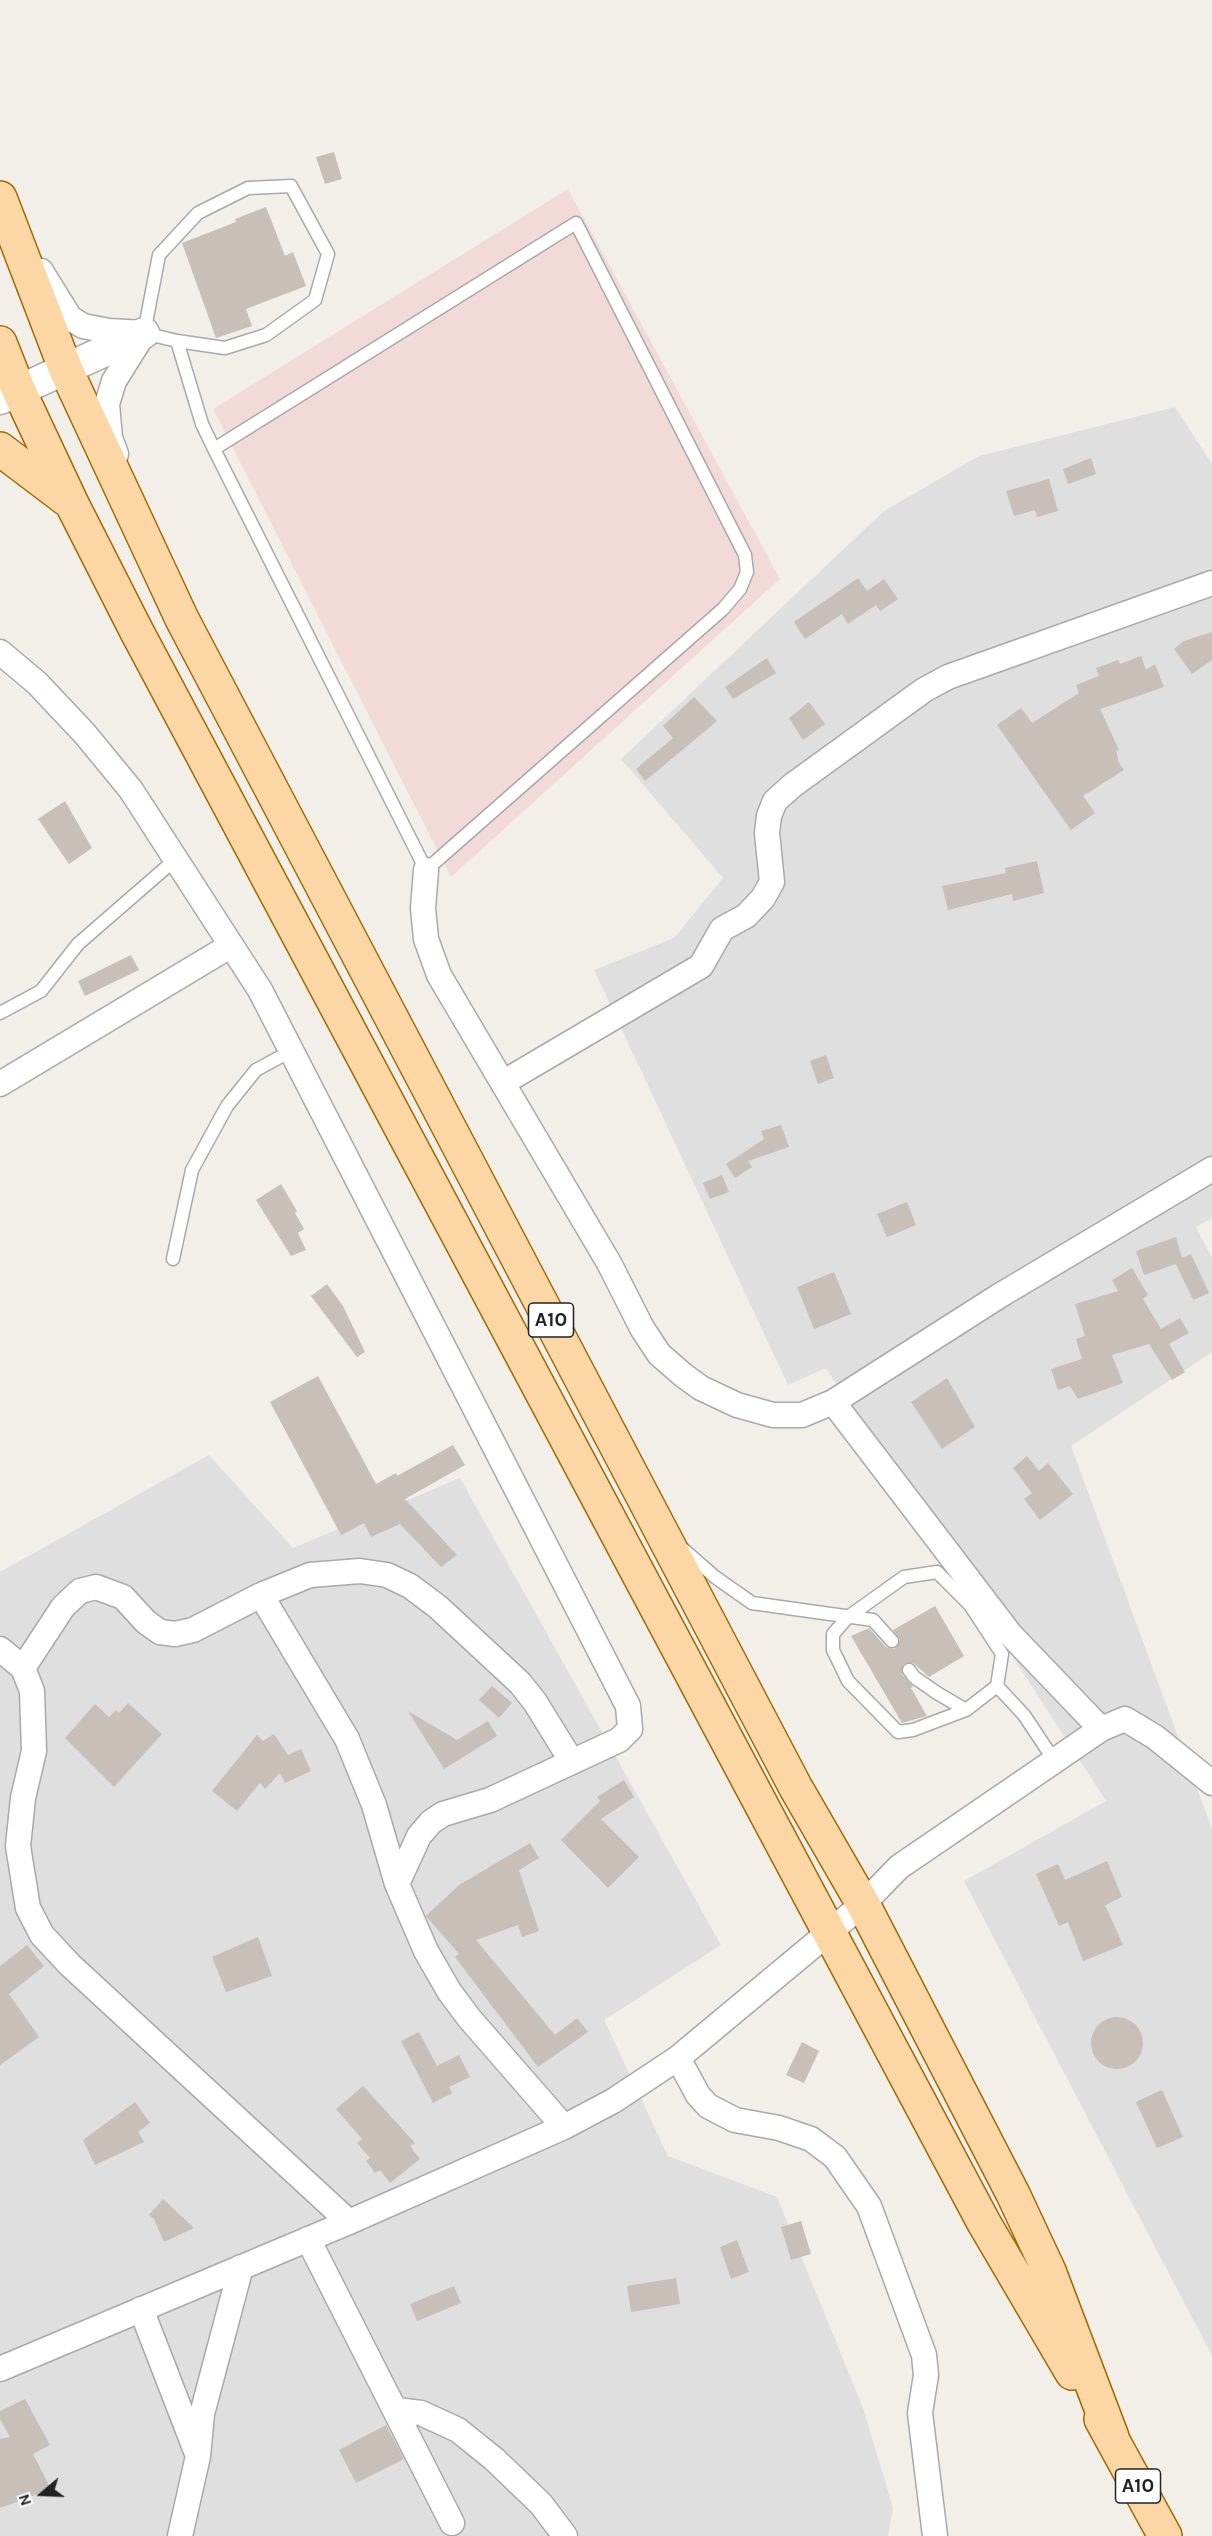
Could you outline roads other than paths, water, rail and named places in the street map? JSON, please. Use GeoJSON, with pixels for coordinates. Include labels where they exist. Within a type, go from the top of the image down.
{"type":"FeatureCollection","features":[{"type":"Feature","properties":{"kind":"main road","name":"A10"},"geometry":{"type":"LineString","coordinates":[[0,197],[66,370],[169,591],[796,1788],[863,1904],[1008,2184],[1049,2271],[1112,2437]]}},
{"type":"Feature","properties":{"kind":"main road","name":"A10"},"geometry":{"type":"LineString","coordinates":[[0,343],[10,395],[72,504],[142,641],[989,2232],[1025,2296],[1112,2437],[1165,2536]]}},
{"type":"Feature","properties":{"kind":"main road"},"geometry":{"type":"LineString","coordinates":[[0,448],[72,504]]}},
{"type":"Feature","properties":{"kind":"street"},"geometry":{"type":"LineString","coordinates":[[0,197],[59,304],[70,318],[83,326],[110,332],[144,333]]}},
{"type":"Feature","properties":{"kind":"street"},"geometry":{"type":"LineString","coordinates":[[10,395],[144,333]]}},
{"type":"Feature","properties":{"kind":"street"},"geometry":{"type":"LineString","coordinates":[[144,333],[114,381],[107,404],[110,438],[169,591]]}},
{"type":"Feature","properties":{"kind":"street"},"geometry":{"type":"LineString","coordinates":[[504,1082],[701,966],[722,929],[746,916],[763,898],[772,882],[767,833],[769,816],[775,801],[924,690],[948,677],[1212,583]]}},
{"type":"Feature","properties":{"kind":"street"},"geometry":{"type":"LineString","coordinates":[[0,652],[37,683],[85,734],[131,790],[260,990],[628,1706],[631,1722],[625,1735],[490,1800],[443,1814],[430,1822],[419,1836],[397,1884]]}},
{"type":"Feature","properties":{"kind":"street"},"geometry":{"type":"LineString","coordinates":[[426,870],[423,908],[426,939],[439,975],[609,1263],[642,1328],[659,1354],[701,1388],[737,1405],[773,1415],[816,1411],[999,1296],[1212,1169]]}},
{"type":"Feature","properties":{"kind":"street"},"geometry":{"type":"LineString","coordinates":[[0,1084],[230,946]]}},
{"type":"Feature","properties":{"kind":"street"},"geometry":{"type":"LineString","coordinates":[[833,1402],[1010,1634],[1101,1729]]}},
{"type":"Feature","properties":{"kind":"street"},"geometry":{"type":"LineString","coordinates":[[23,1668],[63,1607],[81,1592],[96,1587],[123,1597],[146,1622],[160,1632],[175,1634],[193,1630],[261,1595],[310,1575],[360,1571],[387,1575],[410,1586],[476,1640],[520,1683],[535,1702],[572,1762]]}},
{"type":"Feature","properties":{"kind":"street"},"geometry":{"type":"LineString","coordinates":[[261,1595],[347,1739],[374,1805],[397,1884],[426,1951],[449,1991],[469,2018],[564,2127]]}},
{"type":"Feature","properties":{"kind":"street"},"geometry":{"type":"LineString","coordinates":[[0,1649],[23,1668],[32,1691],[34,1751],[23,1798],[18,1846],[28,1908],[42,1935],[70,1965],[350,2222]]}},
{"type":"Feature","properties":{"kind":"street"},"geometry":{"type":"LineString","coordinates":[[0,2369],[350,2222],[564,2127],[613,2101],[678,2058],[863,1904],[899,1867],[1101,1729],[1125,1719],[1155,1737],[1212,1783]]}},
{"type":"Feature","properties":{"kind":"street"},"geometry":{"type":"LineString","coordinates":[[678,2058],[698,2094],[708,2106],[735,2120],[779,2128],[811,2139],[835,2157],[869,2206],[924,2355],[926,2375],[920,2413],[935,2536]]}},
{"type":"Feature","properties":{"kind":"street"},"geometry":{"type":"LineString","coordinates":[[308,2240],[397,2410],[452,2523]]}},
{"type":"Feature","properties":{"kind":"street"},"geometry":{"type":"LineString","coordinates":[[180,2536],[198,2456],[202,2414],[241,2267]]}},
{"type":"Feature","properties":{"kind":"street"},"geometry":{"type":"LineString","coordinates":[[141,2309],[198,2456]]}},
{"type":"Feature","properties":{"kind":"street"},"geometry":{"type":"LineString","coordinates":[[397,2410],[421,2413],[458,2430],[494,2459],[541,2504],[566,2536]]}},
{"type":"Feature","properties":{"kind":"lane"},"geometry":{"type":"LineString","coordinates":[[291,186],[328,254],[315,300],[266,335],[225,348],[177,341],[144,333],[159,255],[198,213],[248,188],[291,186]]}},
{"type":"Feature","properties":{"kind":"lane"},"geometry":{"type":"LineString","coordinates":[[177,341],[202,424],[214,449],[426,870],[723,609],[740,589],[747,572],[745,555],[576,222],[214,449]]}},
{"type":"Feature","properties":{"kind":"lane"},"geometry":{"type":"LineString","coordinates":[[0,1013],[41,991],[78,944],[177,858]]}},
{"type":"Feature","properties":{"kind":"lane"},"geometry":{"type":"LineString","coordinates":[[173,1258],[192,1170],[226,1106],[256,1070],[291,1051]]}},
{"type":"Feature","properties":{"kind":"lane"},"geometry":{"type":"LineString","coordinates":[[660,1528],[715,1577],[752,1603],[873,1620],[892,1641]]}},
{"type":"Feature","properties":{"kind":"lane"},"geometry":{"type":"LineString","coordinates":[[937,1572],[970,1605],[1002,1654],[997,1686],[966,1710],[913,1730],[898,1732],[848,1681],[833,1650],[833,1634],[848,1617],[904,1577],[937,1572]]}},
{"type":"Feature","properties":{"kind":"lane"},"geometry":{"type":"LineString","coordinates":[[909,1670],[930,1688],[966,1710]]}},
{"type":"Feature","properties":{"kind":"lane"},"geometry":{"type":"LineString","coordinates":[[997,1686],[1024,1715],[1054,1760]]}}]}
